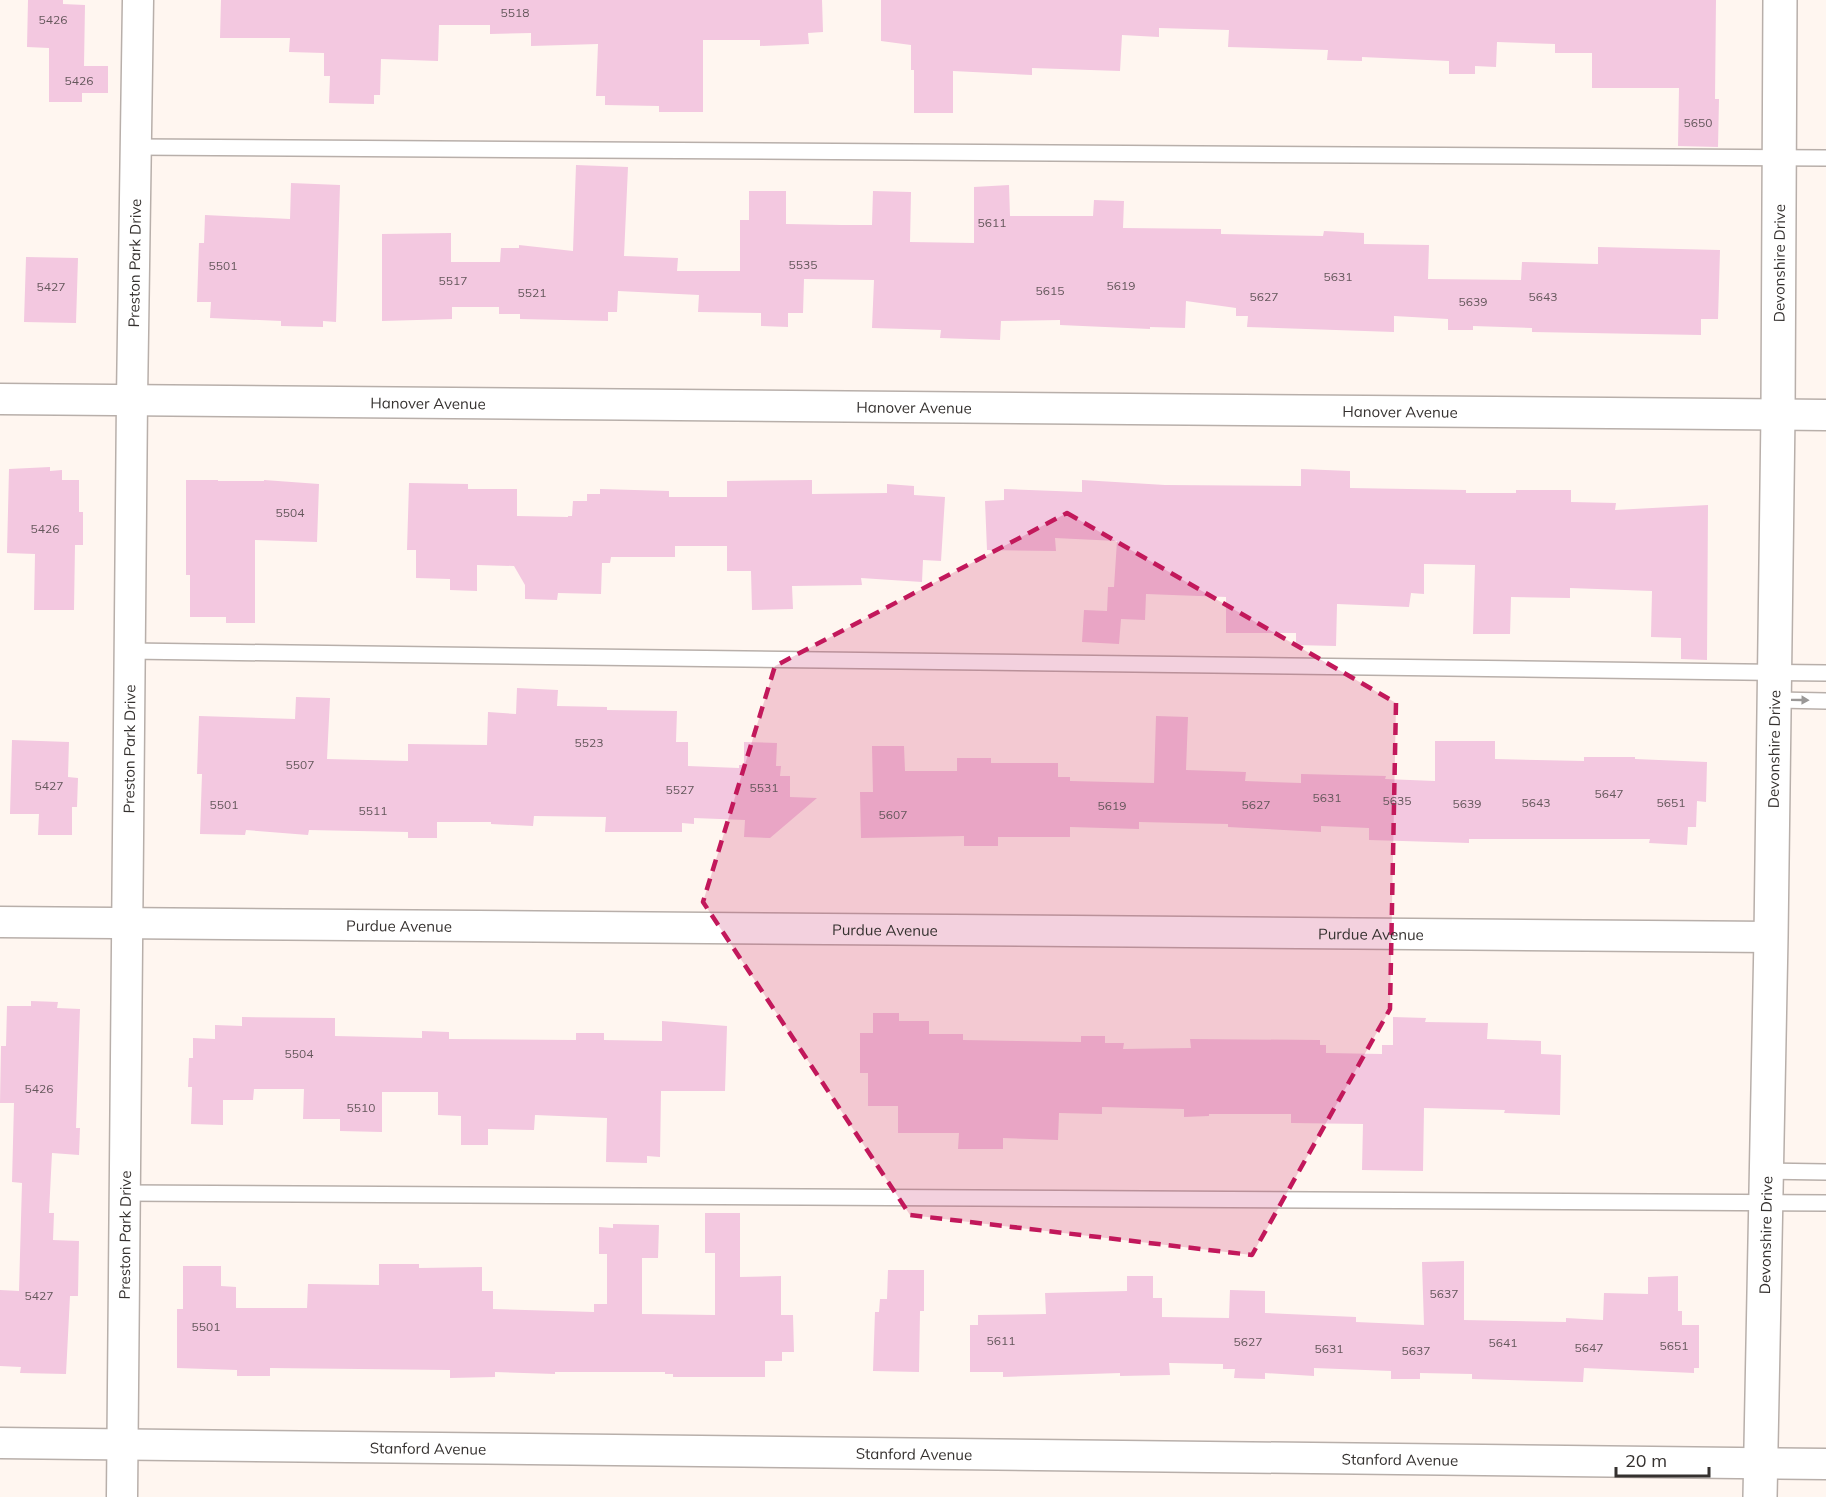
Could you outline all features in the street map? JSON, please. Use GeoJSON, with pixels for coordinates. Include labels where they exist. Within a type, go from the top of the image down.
{"type":"FeatureCollection","features":[{"type":"Feature","properties":{"kind":"street","name":"Preston Park Drive"},"geometry":{"type":"LineString","coordinates":[[122,1497],[126,923],[138,0]]}},
{"type":"Feature","properties":{"kind":"street","name":"Devonshire Drive"},"geometry":{"type":"LineString","coordinates":[[1760,1497],[1778,414],[1780,0]]}},
{"type":"Feature","properties":{"kind":"street","name":"Hanover Avenue"},"geometry":{"type":"LineString","coordinates":[[0,399],[1826,415]]}},
{"type":"Feature","properties":{"kind":"street","name":"Purdue Avenue"},"geometry":{"type":"LineString","coordinates":[[0,922],[1771,937]]}},
{"type":"Feature","properties":{"kind":"street","name":"Stanford Avenue"},"geometry":{"type":"LineString","coordinates":[[0,1443],[1826,1464]]}},
{"type":"Feature","properties":{"kind":"lane"},"geometry":{"type":"LineString","coordinates":[[136,147],[1826,158]]}},
{"type":"Feature","properties":{"kind":"lane"},"geometry":{"type":"LineString","coordinates":[[130,651],[1773,686],[1826,701]]}},
{"type":"Feature","properties":{"kind":"lane"},"geometry":{"type":"LineString","coordinates":[[1773,686],[1826,673]]}},
{"type":"Feature","properties":{"kind":"lane"},"geometry":{"type":"LineString","coordinates":[[125,1192],[1766,1187],[1826,1172]]}},
{"type":"Feature","properties":{"kind":"lane"},"geometry":{"type":"LineString","coordinates":[[1766,1187],[1826,1203]]}},
{"type":"Feature","properties":{"kind":"highlighted area"},"geometry":{"type":"Polygon","coordinates":[[[1067,513],[1396,703],[1390,1009],[1252,1255],[910,1215],[703,902],[775,666],[1067,513]]]}},
{"type":"Feature","properties":{"kind":"building"},"geometry":{"type":"Polygon","coordinates":[[[28,0],[63,0],[63,4],[85,5],[84,66],[108,66],[108,93],[82,93],[82,102],[49,102],[49,48],[27,47],[28,0]]]}},
{"type":"Feature","properties":{"kind":"building"},"geometry":{"type":"Polygon","coordinates":[[[221,0],[822,0],[823,32],[808,33],[809,44],[760,46],[760,40],[703,40],[703,112],[659,112],[659,106],[605,105],[605,96],[596,96],[598,44],[531,46],[531,33],[490,34],[490,25],[439,25],[438,61],[381,59],[380,95],[374,95],[374,104],[329,103],[330,76],[324,76],[324,53],[289,52],[290,38],[220,38],[221,0]]]}},
{"type":"Feature","properties":{"kind":"building"},"geometry":{"type":"Polygon","coordinates":[[[881,0],[1716,0],[1715,99],[1719,99],[1718,147],[1678,146],[1679,88],[1592,88],[1592,53],[1555,53],[1555,44],[1497,42],[1496,67],[1475,66],[1475,74],[1449,74],[1449,61],[1362,57],[1362,61],[1327,60],[1328,50],[1228,47],[1229,30],[1159,28],[1159,37],[1122,35],[1120,71],[1032,68],[1032,75],[953,71],[953,113],[914,113],[914,70],[911,70],[911,45],[881,41],[881,0]]]}},
{"type":"Feature","properties":{"kind":"building"},"geometry":{"type":"Polygon","coordinates":[[[576,165],[628,167],[624,256],[678,258],[677,271],[740,271],[740,220],[749,220],[749,191],[786,191],[786,224],[842,225],[872,225],[873,191],[911,192],[910,242],[974,243],[974,187],[1009,185],[1010,216],[1093,216],[1094,200],[1124,201],[1123,228],[1221,229],[1221,234],[1323,236],[1324,231],[1364,233],[1364,244],[1429,245],[1428,279],[1521,280],[1522,262],[1598,264],[1598,247],[1720,250],[1718,319],[1701,319],[1701,335],[1532,332],[1532,328],[1473,326],[1473,330],[1448,330],[1448,319],[1394,316],[1394,332],[1247,327],[1248,316],[1236,316],[1236,308],[1186,301],[1185,328],[1150,327],[1150,329],[1060,325],[1060,320],[1001,321],[1000,340],[940,338],[941,330],[872,328],[874,280],[804,279],[803,313],[788,313],[788,327],[761,326],[761,313],[698,312],[699,295],[618,291],[617,312],[608,312],[608,321],[520,319],[520,314],[499,314],[499,307],[452,307],[452,319],[382,321],[382,234],[451,233],[451,262],[500,262],[501,248],[519,248],[519,245],[573,251],[576,165]]]}},
{"type":"Feature","properties":{"kind":"building"},"geometry":{"type":"Polygon","coordinates":[[[291,183],[340,185],[336,322],[323,321],[323,327],[281,326],[281,321],[210,318],[211,302],[197,302],[199,243],[204,243],[205,215],[290,219],[291,183]]]}},
{"type":"Feature","properties":{"kind":"building"},"geometry":{"type":"Polygon","coordinates":[[[26,257],[78,258],[76,323],[24,322],[26,257]]]}},
{"type":"Feature","properties":{"kind":"building"},"geometry":{"type":"Polygon","coordinates":[[[50,467],[50,471],[62,470],[62,480],[79,480],[79,512],[83,512],[83,545],[75,545],[74,610],[34,610],[35,554],[7,553],[9,469],[50,467]]]}},
{"type":"Feature","properties":{"kind":"building"},"geometry":{"type":"Polygon","coordinates":[[[1301,469],[1350,471],[1350,488],[1466,490],[1466,493],[1571,490],[1571,502],[1616,503],[1615,510],[1708,505],[1707,660],[1681,659],[1681,638],[1651,637],[1652,591],[1570,588],[1570,598],[1511,597],[1510,634],[1473,634],[1475,565],[1424,564],[1424,594],[1411,593],[1409,607],[1337,604],[1336,646],[1296,645],[1296,633],[1226,633],[1226,597],[1146,594],[1145,620],[1121,619],[1119,644],[1082,642],[1084,610],[1107,611],[1108,587],[1114,587],[1117,541],[1055,538],[1056,551],[987,550],[985,501],[1004,500],[1004,489],[1082,492],[1082,480],[1165,485],[1301,486],[1301,469]]]}},
{"type":"Feature","properties":{"kind":"building"},"geometry":{"type":"Polygon","coordinates":[[[186,480],[264,480],[319,484],[317,542],[255,540],[255,623],[226,623],[226,617],[190,617],[190,575],[186,575],[186,480]]]}},
{"type":"Feature","properties":{"kind":"building"},"geometry":{"type":"Polygon","coordinates":[[[812,480],[812,494],[887,493],[887,484],[914,486],[914,495],[945,497],[941,561],[923,560],[922,582],[861,578],[862,585],[792,586],[793,609],[752,610],[751,571],[727,571],[727,546],[675,546],[675,557],[611,557],[610,563],[602,563],[601,594],[558,593],[557,600],[525,599],[525,585],[514,566],[477,565],[477,591],[450,590],[450,579],[416,578],[416,550],[407,550],[409,483],[468,484],[468,489],[517,489],[517,516],[568,517],[572,516],[573,501],[587,501],[587,494],[600,494],[600,489],[669,491],[669,497],[727,497],[727,481],[812,480]]]}},
{"type":"Feature","properties":{"kind":"building"},"geometry":{"type":"Polygon","coordinates":[[[517,688],[558,690],[557,706],[607,707],[607,710],[677,711],[676,742],[688,742],[688,766],[739,768],[739,765],[744,765],[744,742],[777,743],[776,766],[781,766],[780,776],[790,776],[790,797],[817,798],[770,838],[744,837],[745,820],[694,818],[694,824],[682,823],[682,832],[605,832],[606,817],[534,816],[533,826],[491,824],[491,822],[437,822],[437,838],[408,838],[408,832],[309,830],[308,835],[246,830],[245,835],[200,834],[202,774],[197,774],[199,716],[295,719],[296,697],[330,698],[327,759],[408,761],[408,744],[487,745],[488,712],[516,714],[517,688]]]}},
{"type":"Feature","properties":{"kind":"building"},"geometry":{"type":"Polygon","coordinates":[[[1156,716],[1188,717],[1186,770],[1246,772],[1245,781],[1301,783],[1301,774],[1386,776],[1385,779],[1435,781],[1435,741],[1495,741],[1495,759],[1584,761],[1584,757],[1635,757],[1635,759],[1707,762],[1706,802],[1697,801],[1696,827],[1688,827],[1687,845],[1649,843],[1650,839],[1469,839],[1469,843],[1369,840],[1369,828],[1321,826],[1321,832],[1228,827],[1228,824],[1139,822],[1139,829],[1070,827],[1070,837],[998,837],[998,846],[964,846],[964,836],[861,838],[860,792],[873,792],[872,746],[904,746],[905,771],[957,771],[957,758],[991,758],[991,763],[1058,763],[1058,777],[1070,777],[1070,781],[1154,783],[1156,716]]]}},
{"type":"Feature","properties":{"kind":"building"},"geometry":{"type":"Polygon","coordinates":[[[12,740],[69,742],[68,777],[78,778],[77,807],[72,807],[72,835],[38,835],[39,814],[10,814],[12,740]]]}},
{"type":"Feature","properties":{"kind":"building"},"geometry":{"type":"Polygon","coordinates":[[[31,1001],[58,1002],[57,1008],[80,1009],[76,1128],[80,1128],[79,1155],[52,1153],[49,1213],[54,1213],[53,1240],[79,1241],[78,1296],[70,1296],[66,1374],[20,1373],[21,1367],[0,1366],[0,1290],[19,1291],[22,1183],[12,1182],[14,1103],[0,1103],[1,1046],[6,1046],[7,1006],[31,1006],[31,1001]]]}},
{"type":"Feature","properties":{"kind":"building"},"geometry":{"type":"Polygon","coordinates":[[[873,1013],[899,1013],[899,1021],[929,1021],[929,1034],[963,1034],[963,1040],[1081,1042],[1081,1036],[1105,1036],[1105,1043],[1124,1043],[1123,1049],[1191,1048],[1190,1039],[1320,1040],[1320,1045],[1326,1045],[1326,1053],[1382,1054],[1382,1045],[1393,1045],[1393,1017],[1426,1018],[1425,1022],[1488,1023],[1487,1039],[1541,1041],[1541,1054],[1561,1055],[1560,1115],[1504,1113],[1505,1110],[1424,1108],[1423,1171],[1362,1170],[1363,1124],[1291,1123],[1291,1114],[1209,1114],[1209,1116],[1184,1117],[1184,1109],[1102,1107],[1102,1114],[1059,1113],[1058,1140],[1003,1138],[1003,1149],[958,1149],[959,1133],[898,1133],[898,1106],[868,1106],[868,1073],[860,1073],[860,1033],[873,1033],[873,1013]]]}},
{"type":"Feature","properties":{"kind":"building"},"geometry":{"type":"Polygon","coordinates":[[[242,1017],[335,1018],[335,1036],[422,1038],[422,1031],[449,1032],[449,1039],[576,1040],[576,1033],[604,1033],[604,1040],[662,1041],[662,1021],[727,1026],[725,1091],[661,1091],[660,1157],[647,1156],[647,1163],[606,1162],[607,1118],[535,1115],[534,1130],[488,1129],[488,1145],[461,1145],[461,1116],[438,1115],[438,1092],[382,1092],[382,1132],[340,1131],[340,1119],[303,1119],[304,1089],[254,1089],[253,1100],[223,1100],[223,1125],[191,1124],[192,1087],[188,1087],[189,1058],[193,1058],[193,1038],[215,1039],[215,1025],[242,1026],[242,1017]]]}},
{"type":"Feature","properties":{"kind":"building"},"geometry":{"type":"Polygon","coordinates":[[[705,1213],[740,1213],[740,1277],[781,1276],[781,1315],[793,1315],[794,1352],[782,1352],[782,1361],[765,1361],[765,1377],[673,1377],[673,1374],[665,1374],[665,1372],[555,1372],[555,1374],[495,1372],[495,1377],[450,1378],[450,1370],[270,1368],[270,1376],[237,1376],[237,1370],[177,1368],[177,1309],[183,1309],[183,1266],[221,1266],[221,1286],[236,1287],[236,1308],[307,1308],[308,1284],[379,1285],[379,1264],[419,1264],[419,1268],[482,1267],[482,1291],[493,1291],[493,1309],[594,1312],[594,1304],[607,1304],[607,1254],[599,1254],[599,1227],[613,1228],[613,1224],[659,1225],[658,1258],[642,1258],[642,1314],[715,1315],[715,1253],[705,1253],[705,1213]]]}},
{"type":"Feature","properties":{"kind":"building"},"geometry":{"type":"Polygon","coordinates":[[[1464,1261],[1464,1320],[1566,1322],[1566,1318],[1603,1320],[1604,1293],[1648,1294],[1648,1277],[1678,1276],[1678,1311],[1682,1311],[1682,1325],[1699,1325],[1699,1368],[1694,1368],[1694,1373],[1584,1368],[1583,1382],[1472,1379],[1472,1374],[1420,1373],[1420,1379],[1391,1379],[1391,1371],[1314,1368],[1314,1376],[1265,1373],[1265,1379],[1234,1378],[1235,1369],[1223,1369],[1223,1364],[1169,1363],[1170,1375],[1120,1376],[1120,1373],[1003,1377],[1003,1372],[970,1372],[970,1325],[978,1325],[978,1315],[1046,1314],[1045,1293],[1127,1291],[1127,1276],[1153,1276],[1153,1298],[1162,1298],[1162,1317],[1229,1318],[1230,1290],[1265,1291],[1265,1313],[1356,1317],[1356,1322],[1424,1325],[1422,1262],[1464,1261]]]}},
{"type":"Feature","properties":{"kind":"building"},"geometry":{"type":"Polygon","coordinates":[[[888,1270],[924,1270],[924,1311],[920,1311],[919,1372],[873,1371],[875,1312],[879,1312],[880,1299],[887,1299],[888,1270]]]}}]}
